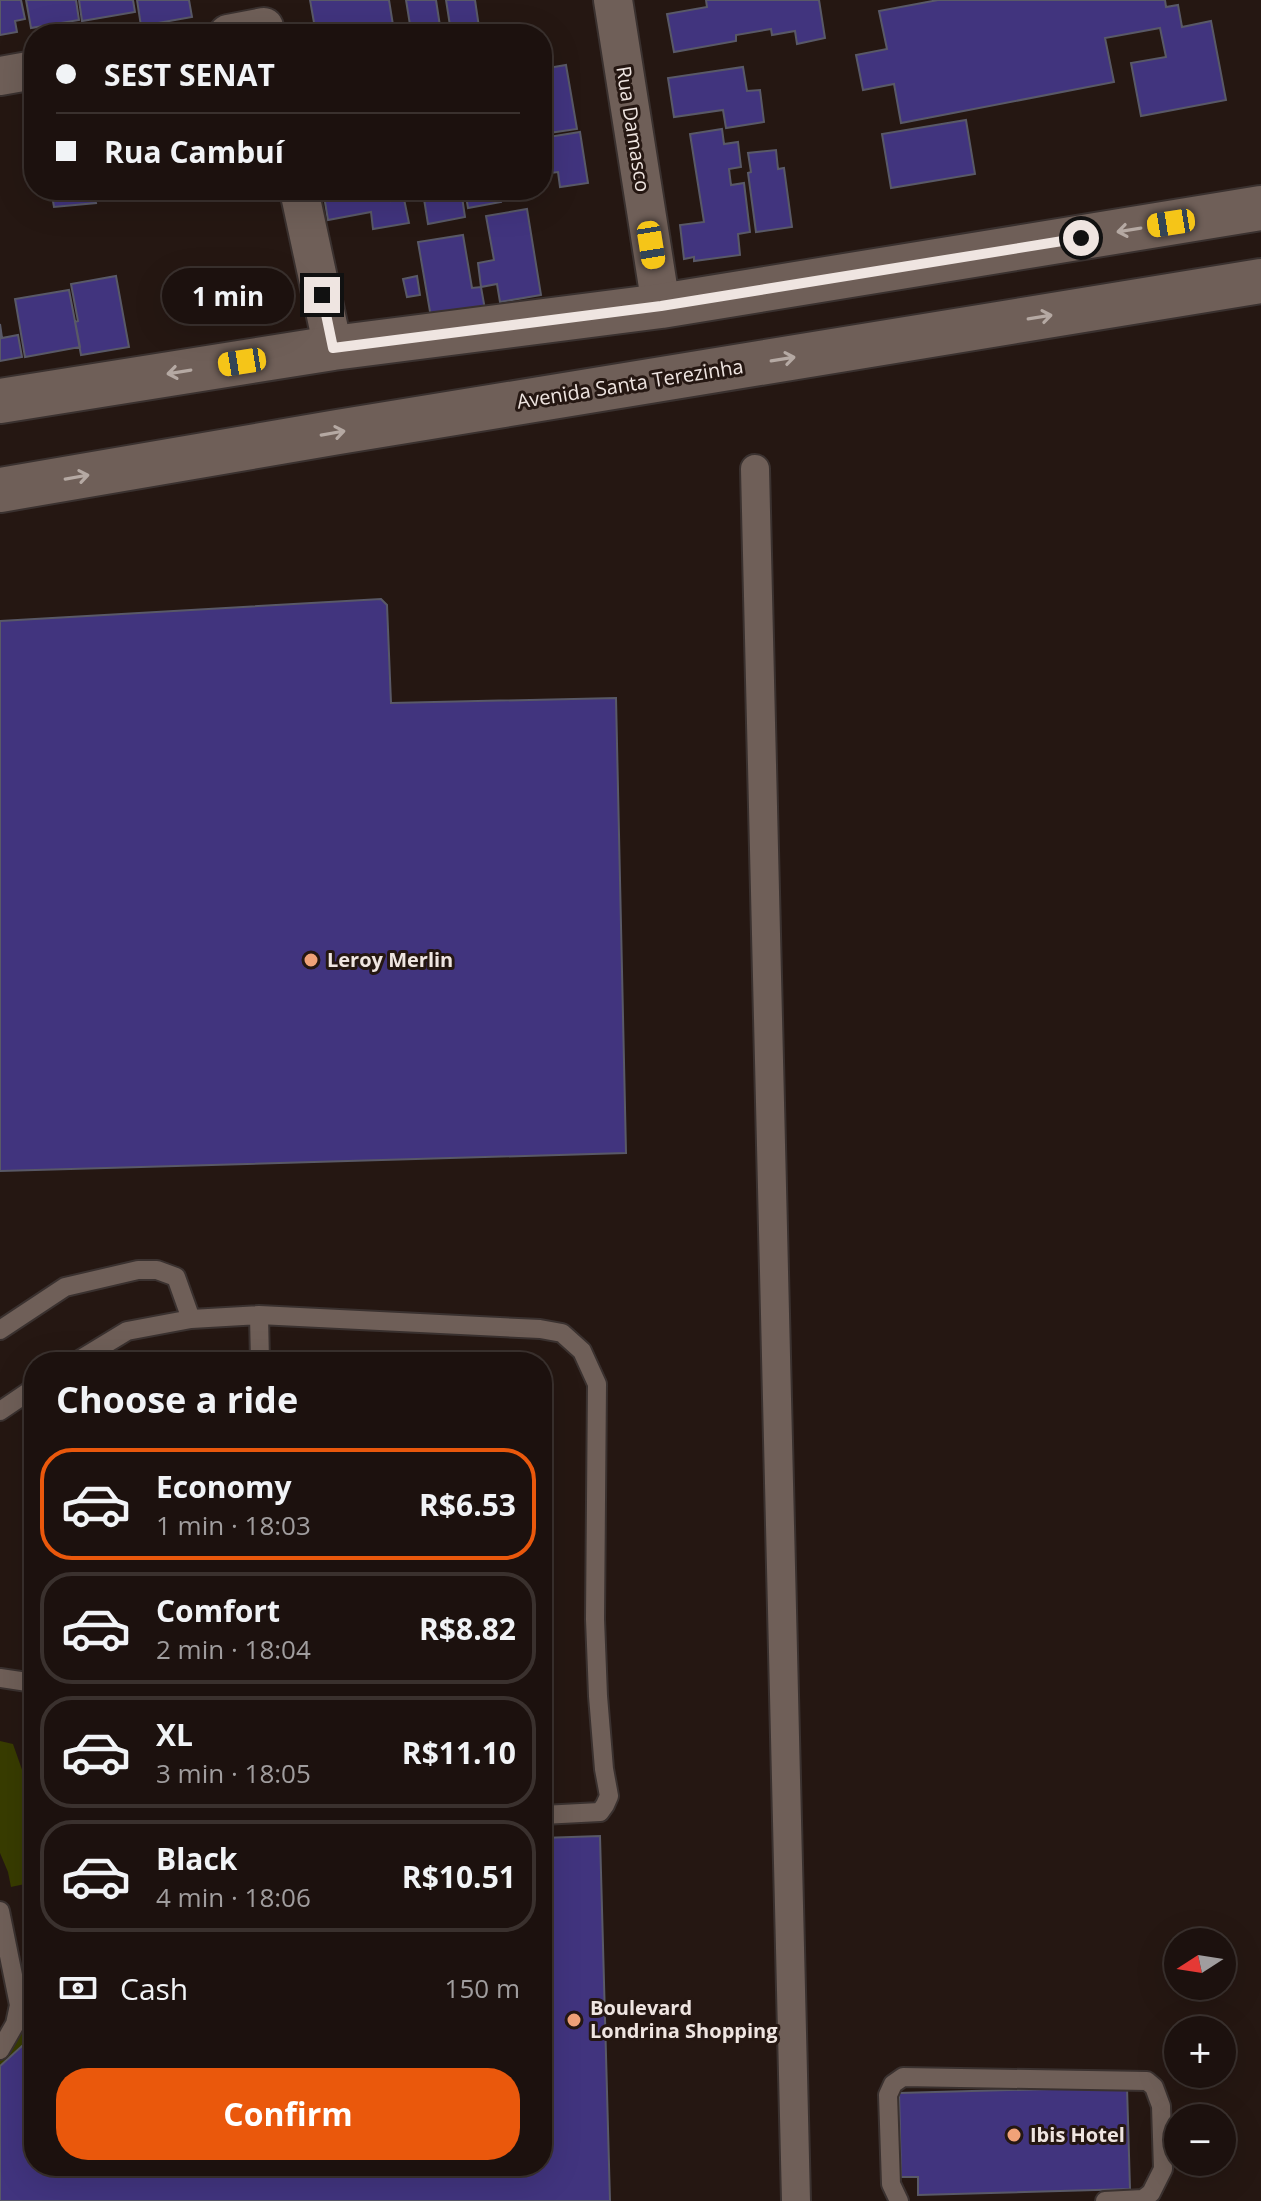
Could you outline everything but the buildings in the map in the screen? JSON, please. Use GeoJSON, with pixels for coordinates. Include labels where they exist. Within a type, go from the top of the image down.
{"type":"FeatureCollection","features":[{"type":"Feature","properties":{"kind":"street","name":"Rua Damasco"},"geometry":{"type":"LineString","coordinates":[[613,0],[661,306]]}},
{"type":"Feature","properties":{"kind":"street"},"geometry":{"type":"LineString","coordinates":[[0,76],[24,72]]}},
{"type":"Feature","properties":{"kind":"street"},"geometry":{"type":"LineString","coordinates":[[301,200],[333,348]]}},
{"type":"Feature","properties":{"kind":"street"},"geometry":{"type":"LineString","coordinates":[[0,401],[333,348],[661,306],[1261,208]]}},
{"type":"Feature","properties":{"kind":"street","name":"Avenida Santa Terezinha"},"geometry":{"type":"LineString","coordinates":[[0,490],[1261,281]]}},
{"type":"Feature","properties":{"kind":"street"},"geometry":{"type":"LineString","coordinates":[[755,469],[796,2201]]}},
{"type":"Feature","properties":{"kind":"lane"},"geometry":{"type":"LineString","coordinates":[[0,1330],[65,1287],[138,1270],[157,1270],[176,1277],[191,1319]]}},
{"type":"Feature","properties":{"kind":"lane"},"geometry":{"type":"LineString","coordinates":[[259,1315],[260,1352]]}},
{"type":"Feature","properties":{"kind":"lane"},"geometry":{"type":"LineString","coordinates":[[92,1352],[127,1331],[191,1319],[259,1315],[540,1329],[562,1333],[582,1351],[597,1384],[595,1619],[598,1696],[609,1796],[600,1812],[552,1814]]}},
{"type":"Feature","properties":{"kind":"lane"},"geometry":{"type":"LineString","coordinates":[[0,1411],[24,1395]]}},
{"type":"Feature","properties":{"kind":"lane"},"geometry":{"type":"LineString","coordinates":[[0,1678],[24,1682]]}},
{"type":"Feature","properties":{"kind":"lane"},"geometry":{"type":"LineString","coordinates":[[0,1911],[19,2005],[15,2024],[0,2050]]}},
{"type":"Feature","properties":{"kind":"lane"},"geometry":{"type":"LineString","coordinates":[[899,2201],[891,2184],[888,2095],[893,2084],[903,2077],[1147,2081],[1154,2087],[1161,2106],[1163,2169],[1151,2193],[1143,2199],[1105,2201]]}},
{"type":"Feature","properties":{"kind":"shaded area"},"geometry":{"type":"Polygon","coordinates":[[[0,1741],[13,1744],[24,1775],[24,1884],[11,1887],[0,1853],[0,1741]]]}},
{"type":"Feature","properties":{"kind":"shaded area"},"geometry":{"type":"Polygon","coordinates":[[[24,2012],[24,2044],[0,2066],[0,2052],[24,2012]]]}},
{"type":"Feature","properties":{"kind":"place","name":"Leroy Merlin"},"geometry":{"type":"Point","coordinates":[311,960]}},
{"type":"Feature","properties":{"kind":"place","name":"Boulevard Londrina Shopping"},"geometry":{"type":"Point","coordinates":[574,2020]}},
{"type":"Feature","properties":{"kind":"place","name":"Ibis Hotel"},"geometry":{"type":"Point","coordinates":[1014,2135]}},
{"type":"Feature","properties":{"kind":"route"},"geometry":{"type":"LineString","coordinates":[[322,295],[333,348],[661,306],[1081,238]]}}]}
